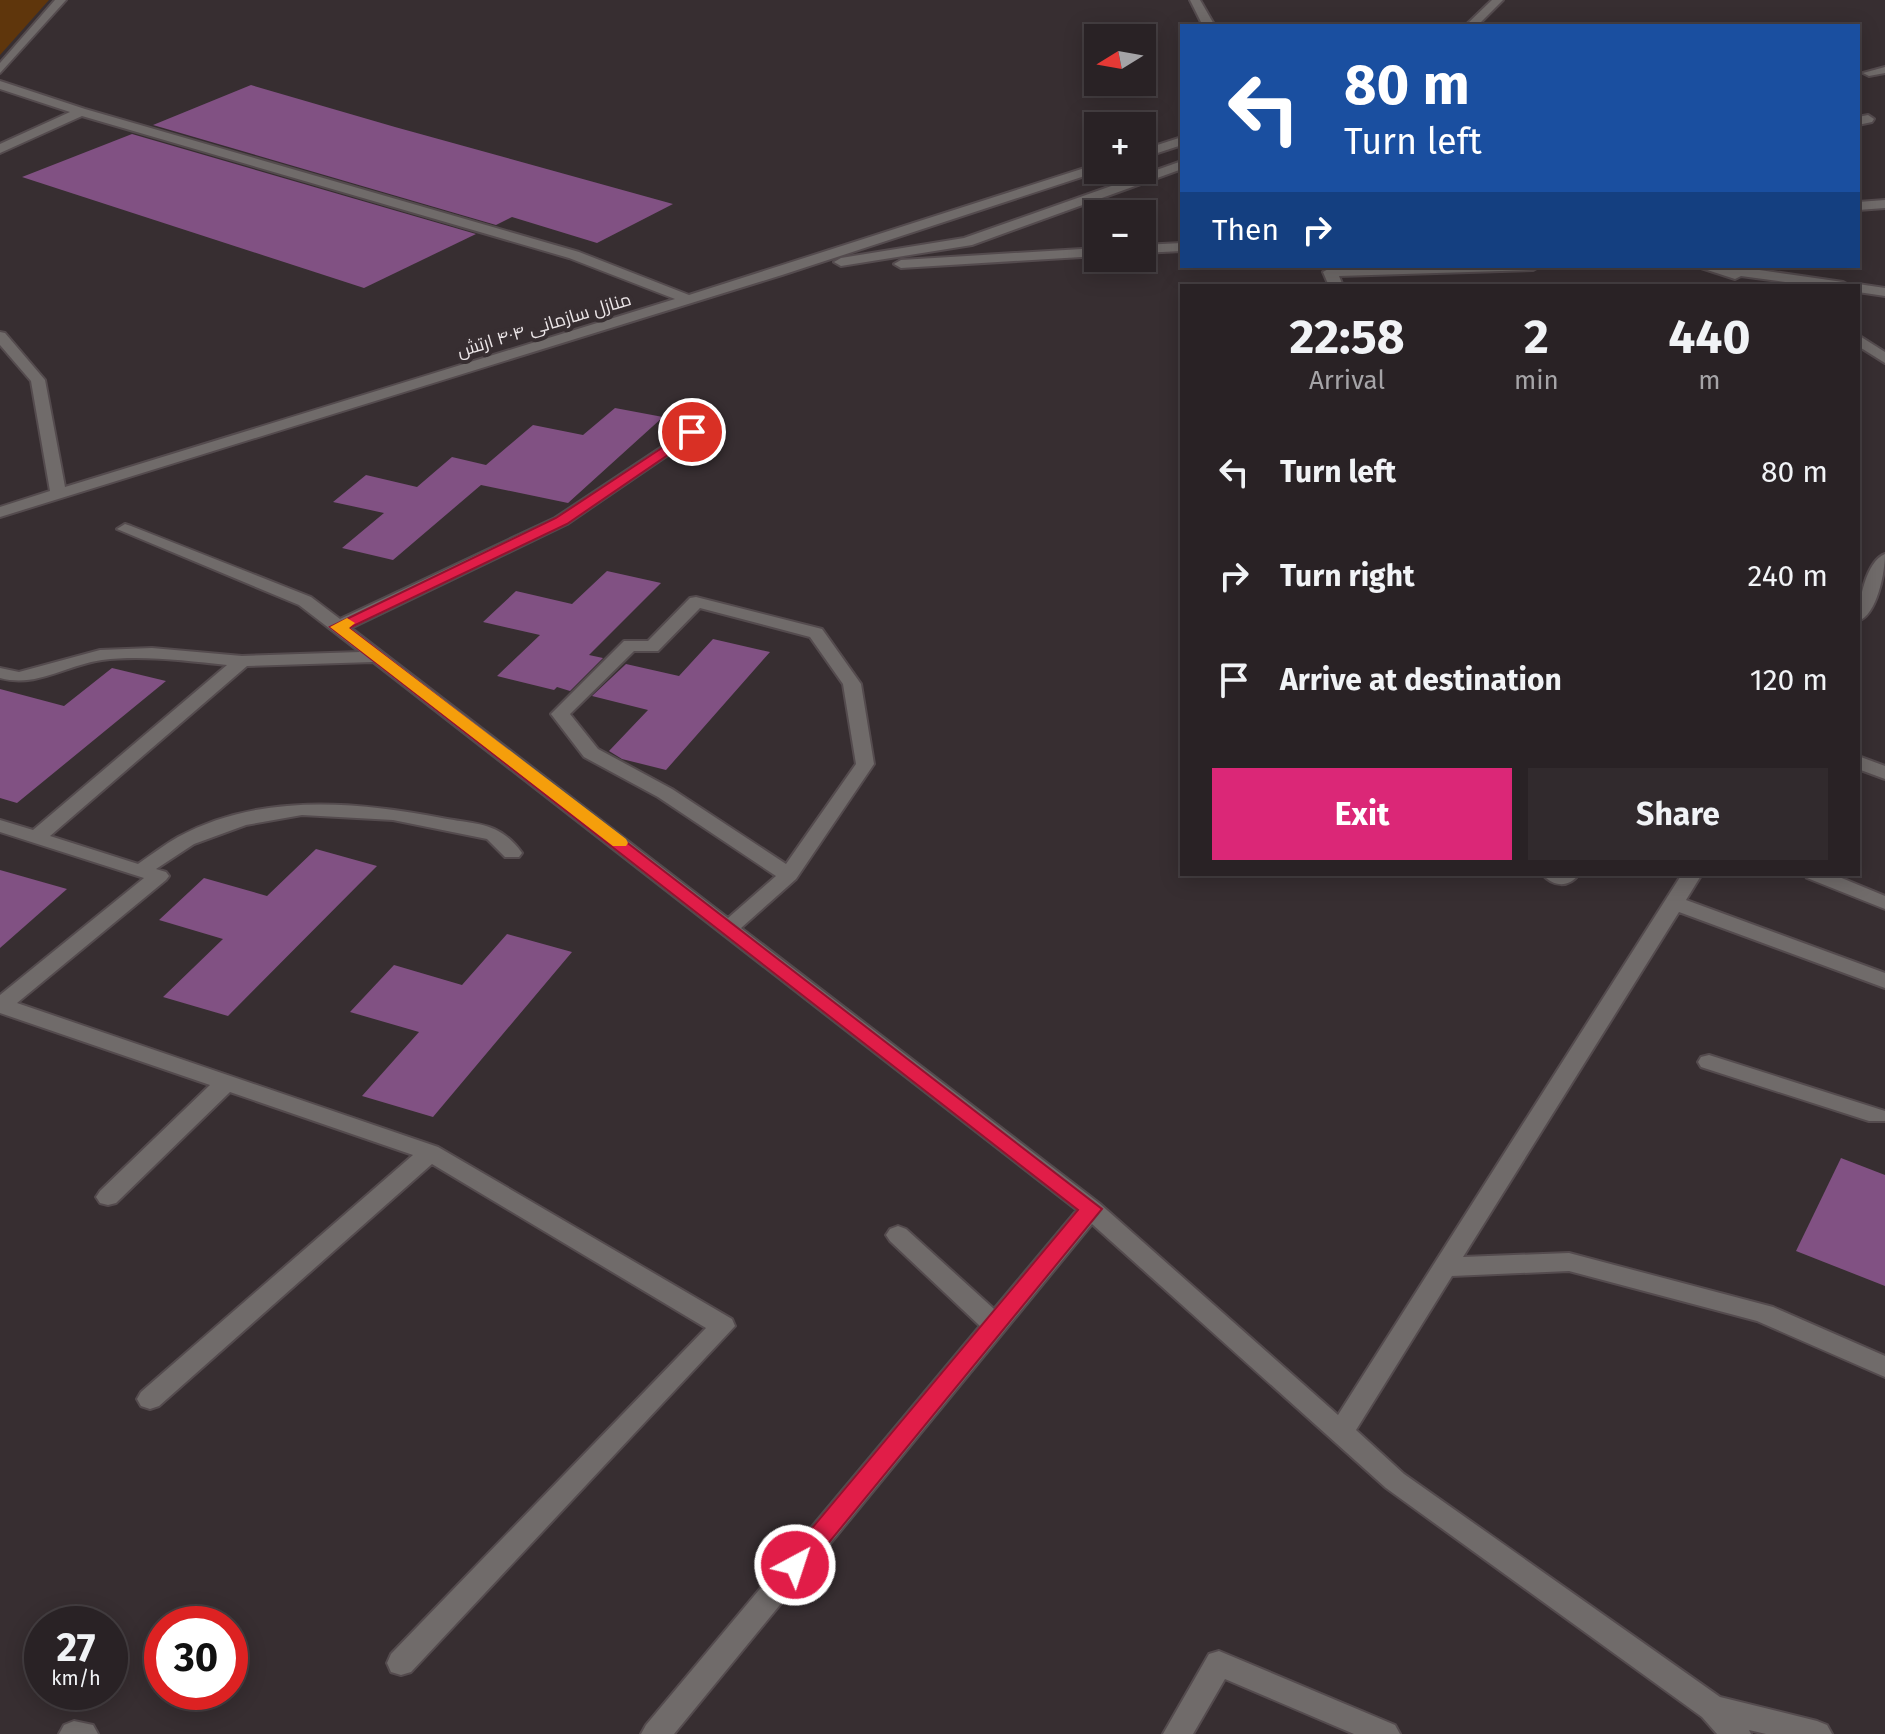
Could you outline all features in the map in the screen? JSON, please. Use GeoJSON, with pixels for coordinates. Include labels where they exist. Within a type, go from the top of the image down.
{"type":"FeatureCollection","features":[{"type":"Feature","properties":{"kind":"street"},"geometry":{"type":"LineString","coordinates":[[0,70],[61,0]]}},
{"type":"Feature","properties":{"kind":"street"},"geometry":{"type":"LineString","coordinates":[[1195,0],[1208,24]]}},
{"type":"Feature","properties":{"kind":"street"},"geometry":{"type":"LineString","coordinates":[[1473,24],[1498,0]]}},
{"type":"Feature","properties":{"kind":"street"},"geometry":{"type":"LineString","coordinates":[[1869,73],[1885,70]]}},
{"type":"Feature","properties":{"kind":"street"},"geometry":{"type":"LineString","coordinates":[[0,85],[81,112],[574,255],[688,299]]}},
{"type":"Feature","properties":{"kind":"street"},"geometry":{"type":"LineString","coordinates":[[0,149],[81,112]]}},
{"type":"Feature","properties":{"kind":"street"},"geometry":{"type":"LineString","coordinates":[[1156,149],[1180,142]]}},
{"type":"Feature","properties":{"kind":"street"},"geometry":{"type":"LineString","coordinates":[[777,272],[967,242],[1180,166]]}},
{"type":"Feature","properties":{"kind":"street","name":"منازل سازمانی ۴۰۴ ارتش"},"geometry":{"type":"LineString","coordinates":[[0,512],[777,272],[1084,173]]}},
{"type":"Feature","properties":{"kind":"street"},"geometry":{"type":"LineString","coordinates":[[1860,206],[1885,204]]}},
{"type":"Feature","properties":{"kind":"street"},"geometry":{"type":"LineString","coordinates":[[1156,248],[1180,247]]}},
{"type":"Feature","properties":{"kind":"street"},"geometry":{"type":"LineString","coordinates":[[777,272],[1084,253]]}},
{"type":"Feature","properties":{"kind":"street"},"geometry":{"type":"LineString","coordinates":[[1335,284],[1330,272],[1465,268]]}},
{"type":"Feature","properties":{"kind":"street"},"geometry":{"type":"LineString","coordinates":[[1717,268],[1829,284]]}},
{"type":"Feature","properties":{"kind":"street"},"geometry":{"type":"LineString","coordinates":[[1724,269],[1753,284]]}},
{"type":"Feature","properties":{"kind":"street"},"geometry":{"type":"LineString","coordinates":[[1860,288],[1885,292]]}},
{"type":"Feature","properties":{"kind":"street"},"geometry":{"type":"LineString","coordinates":[[0,336],[38,380],[59,495]]}},
{"type":"Feature","properties":{"kind":"street"},"geometry":{"type":"LineString","coordinates":[[1860,340],[1885,359]]}},
{"type":"Feature","properties":{"kind":"street"},"geometry":{"type":"LineString","coordinates":[[338,627],[561,521],[692,432]]}},
{"type":"Feature","properties":{"kind":"street"},"geometry":{"type":"LineString","coordinates":[[125,529],[305,601],[1091,1209],[1395,1481],[1712,1708],[1736,1734]]}},
{"type":"Feature","properties":{"kind":"street"},"geometry":{"type":"LineString","coordinates":[[1860,612],[1885,559]]}},
{"type":"Feature","properties":{"kind":"street"},"geometry":{"type":"LineString","coordinates":[[729,928],[789,875],[865,764],[852,684],[816,633],[696,602],[652,647],[630,645],[560,714],[591,753],[665,793],[789,875]]}},
{"type":"Feature","properties":{"kind":"street"},"geometry":{"type":"LineString","coordinates":[[2,676],[19,678],[100,655],[152,653],[242,661],[378,657]]}},
{"type":"Feature","properties":{"kind":"street"},"geometry":{"type":"LineString","coordinates":[[38,836],[242,661]]}},
{"type":"Feature","properties":{"kind":"street"},"geometry":{"type":"LineString","coordinates":[[1860,763],[1885,773]]}},
{"type":"Feature","properties":{"kind":"street"},"geometry":{"type":"LineString","coordinates":[[140,871],[187,840],[242,820],[302,809],[393,814],[494,834],[512,853]]}},
{"type":"Feature","properties":{"kind":"street"},"geometry":{"type":"LineString","coordinates":[[0,826],[159,876],[0,1006]]}},
{"type":"Feature","properties":{"kind":"street"},"geometry":{"type":"LineString","coordinates":[[1341,1432],[1691,876]]}},
{"type":"Feature","properties":{"kind":"street"},"geometry":{"type":"LineString","coordinates":[[1819,876],[1885,903]]}},
{"type":"Feature","properties":{"kind":"street"},"geometry":{"type":"LineString","coordinates":[[1674,903],[1885,981]]}},
{"type":"Feature","properties":{"kind":"street"},"geometry":{"type":"LineString","coordinates":[[0,1006],[430,1153],[723,1326],[401,1663]]}},
{"type":"Feature","properties":{"kind":"street"},"geometry":{"type":"LineString","coordinates":[[1709,1062],[1882,1110]]}},
{"type":"Feature","properties":{"kind":"street"},"geometry":{"type":"LineString","coordinates":[[108,1197],[226,1083]]}},
{"type":"Feature","properties":{"kind":"street"},"geometry":{"type":"LineString","coordinates":[[150,1399],[430,1153]]}},
{"type":"Feature","properties":{"kind":"street"},"geometry":{"type":"LineString","coordinates":[[656,1734],[1091,1209]]}},
{"type":"Feature","properties":{"kind":"street"},"geometry":{"type":"LineString","coordinates":[[898,1235],[995,1325]]}},
{"type":"Feature","properties":{"kind":"street"},"geometry":{"type":"LineString","coordinates":[[1445,1267],[1569,1262],[1764,1314],[1885,1367]]}},
{"type":"Feature","properties":{"kind":"street"},"geometry":{"type":"LineString","coordinates":[[1178,1734],[1219,1663],[1385,1734]]}},
{"type":"Feature","properties":{"kind":"street"},"geometry":{"type":"LineString","coordinates":[[1712,1708],[1817,1734]]}},
{"type":"Feature","properties":{"kind":"street"},"geometry":{"type":"LineString","coordinates":[[74,1734],[83,1734]]}},
{"type":"Feature","properties":{"kind":"shaded area"},"geometry":{"type":"Polygon","coordinates":[[[0,0],[49,0],[0,55],[0,0]]]}},
{"type":"Feature","properties":{"kind":"building"},"geometry":{"type":"Polygon","coordinates":[[[251,85],[673,204],[597,243],[512,217],[496,225],[153,125],[251,85]]]}},
{"type":"Feature","properties":{"kind":"building"},"geometry":{"type":"Polygon","coordinates":[[[132,134],[476,234],[364,288],[22,177],[132,134]]]}},
{"type":"Feature","properties":{"kind":"building"},"geometry":{"type":"Polygon","coordinates":[[[615,408],[663,417],[568,503],[481,485],[393,560],[342,548],[384,513],[333,502],[366,475],[417,487],[452,457],[486,465],[533,425],[583,435],[615,408]]]}},
{"type":"Feature","properties":{"kind":"building"},"geometry":{"type":"Polygon","coordinates":[[[607,571],[661,583],[589,655],[603,658],[570,691],[497,676],[540,635],[483,622],[516,591],[572,604],[607,571]]]}},
{"type":"Feature","properties":{"kind":"building"},"geometry":{"type":"Polygon","coordinates":[[[713,639],[770,652],[666,770],[622,759],[609,751],[648,710],[592,696],[626,664],[679,676],[713,639]]]}},
{"type":"Feature","properties":{"kind":"building"},"geometry":{"type":"Polygon","coordinates":[[[112,668],[166,681],[17,803],[0,798],[0,689],[64,706],[112,668]]]}},
{"type":"Feature","properties":{"kind":"building"},"geometry":{"type":"Polygon","coordinates":[[[316,849],[377,866],[228,1016],[163,997],[223,939],[159,920],[204,878],[267,896],[316,849]]]}},
{"type":"Feature","properties":{"kind":"building"},"geometry":{"type":"Polygon","coordinates":[[[0,870],[67,889],[0,948],[0,870]]]}},
{"type":"Feature","properties":{"kind":"building"},"geometry":{"type":"Polygon","coordinates":[[[507,934],[572,952],[433,1117],[362,1096],[419,1032],[350,1012],[394,965],[462,985],[507,934]]]}},
{"type":"Feature","properties":{"kind":"building"},"geometry":{"type":"Polygon","coordinates":[[[1841,1158],[1885,1175],[1885,1286],[1796,1251],[1841,1158]]]}},
{"type":"Feature","properties":{"kind":"slow traffic"},"geometry":{"type":"LineString","coordinates":[[347,623],[338,627],[619,843]]}},
{"type":"Feature","properties":{"kind":"route"},"geometry":{"type":"LineString","coordinates":[[692,432],[561,521],[338,627],[1091,1209],[795,1565]]}}]}
